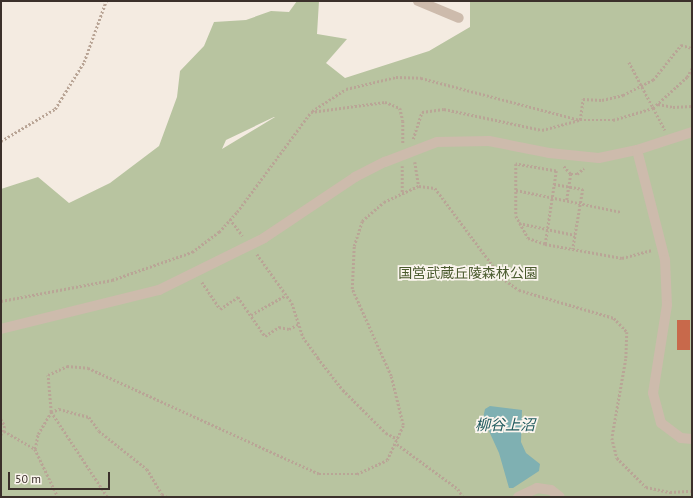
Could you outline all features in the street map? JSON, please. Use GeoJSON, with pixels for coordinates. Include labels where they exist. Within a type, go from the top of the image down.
{"type":"FeatureCollection","features":[{"type":"Feature","properties":{"kind":"street"},"geometry":{"type":"LineString","coordinates":[[418,1],[459,18]]}},
{"type":"Feature","properties":{"kind":"street"},"geometry":{"type":"LineString","coordinates":[[1,329],[159,290],[251,245],[356,177],[385,162],[437,142],[489,141],[564,155],[599,158],[670,141],[692,132]]}},
{"type":"Feature","properties":{"kind":"street"},"geometry":{"type":"LineString","coordinates":[[637,150],[661,248],[667,305],[653,393],[661,423],[681,438],[692,439]]}},
{"type":"Feature","properties":{"kind":"street"},"geometry":{"type":"LineString","coordinates":[[518,497],[537,488],[551,490],[560,497]]}},
{"type":"Feature","properties":{"kind":"path"},"geometry":{"type":"LineString","coordinates":[[1,141],[44,117],[54,108],[77,74],[95,38],[106,1]]}},
{"type":"Feature","properties":{"kind":"path"},"geometry":{"type":"LineString","coordinates":[[580,120],[583,99],[602,100],[642,86],[667,65],[681,45],[692,48]]}},
{"type":"Feature","properties":{"kind":"path"},"geometry":{"type":"LineString","coordinates":[[628,62],[670,141]]}},
{"type":"Feature","properties":{"kind":"path"},"geometry":{"type":"LineString","coordinates":[[414,145],[422,112],[444,109],[542,130],[580,120],[612,120],[653,108],[687,77],[692,68]]}},
{"type":"Feature","properties":{"kind":"path"},"geometry":{"type":"LineString","coordinates":[[1,301],[112,280],[164,264],[192,252],[230,220],[311,112],[346,89],[396,77],[421,78],[580,120]]}},
{"type":"Feature","properties":{"kind":"path"},"geometry":{"type":"LineString","coordinates":[[311,112],[385,102],[400,108],[403,122],[403,145]]}},
{"type":"Feature","properties":{"kind":"path"},"geometry":{"type":"LineString","coordinates":[[658,104],[673,107],[692,106]]}},
{"type":"Feature","properties":{"kind":"path"},"geometry":{"type":"LineString","coordinates":[[564,155],[564,167],[571,174],[567,200]]}},
{"type":"Feature","properties":{"kind":"path"},"geometry":{"type":"LineString","coordinates":[[415,159],[419,186]]}},
{"type":"Feature","properties":{"kind":"path"},"geometry":{"type":"LineString","coordinates":[[402,161],[402,192]]}},
{"type":"Feature","properties":{"kind":"path"},"geometry":{"type":"LineString","coordinates":[[545,244],[556,171],[516,164],[518,223],[528,238],[545,244],[622,258],[661,248]]}},
{"type":"Feature","properties":{"kind":"path"},"geometry":{"type":"LineString","coordinates":[[554,184],[583,189],[573,249]]}},
{"type":"Feature","properties":{"kind":"path"},"geometry":{"type":"LineString","coordinates":[[106,497],[51,412],[48,375],[67,366],[88,368],[319,474],[357,474],[387,460],[397,444],[403,425],[391,376],[352,289],[354,246],[362,221],[384,202],[402,192],[419,186],[435,188],[502,278],[519,290],[614,318],[627,332],[626,359],[612,438],[617,458],[646,487],[670,492],[692,491]]}},
{"type":"Feature","properties":{"kind":"path"},"geometry":{"type":"LineString","coordinates":[[516,190],[621,212]]}},
{"type":"Feature","properties":{"kind":"path"},"geometry":{"type":"LineString","coordinates":[[230,220],[251,245],[286,295],[299,324],[303,338],[342,390],[386,433],[398,439]]}},
{"type":"Feature","properties":{"kind":"path"},"geometry":{"type":"LineString","coordinates":[[518,223],[575,235]]}},
{"type":"Feature","properties":{"kind":"path"},"geometry":{"type":"LineString","coordinates":[[196,273],[220,309],[238,297],[265,336],[279,327],[290,329],[299,324]]}},
{"type":"Feature","properties":{"kind":"path"},"geometry":{"type":"LineString","coordinates":[[251,316],[286,295]]}},
{"type":"Feature","properties":{"kind":"path"},"geometry":{"type":"LineString","coordinates":[[35,449],[38,434],[51,412],[59,409],[89,417],[100,431],[147,469],[162,494],[167,497]]}},
{"type":"Feature","properties":{"kind":"path"},"geometry":{"type":"LineString","coordinates":[[1,419],[4,431],[35,449],[58,497]]}},
{"type":"Feature","properties":{"kind":"path"},"geometry":{"type":"LineString","coordinates":[[1,435],[4,431]]}},
{"type":"Feature","properties":{"kind":"path"},"geometry":{"type":"LineString","coordinates":[[397,444],[458,489],[463,497]]}},
{"type":"Feature","properties":{"kind":"green space","name":"国営武蔵丘陵森林公園"},"geometry":{"type":"Polygon","coordinates":[[[297,1],[319,1],[317,34],[347,39],[326,63],[345,78],[429,51],[470,27],[470,1],[692,1],[692,497],[1,497],[1,189],[38,177],[69,203],[110,183],[159,146],[177,97],[180,71],[204,46],[214,22],[246,20],[271,11],[289,12],[297,1]],[[275,117],[226,140],[222,149],[275,117]]]}},
{"type":"Feature","properties":{"kind":"water","name":"柳谷上沼"},"geometry":{"type":"Polygon","coordinates":[[[490,406],[522,410],[521,442],[526,453],[540,464],[539,471],[513,488],[509,488],[499,453],[483,418],[485,409],[490,406]]]}},
{"type":"Feature","properties":{"kind":"building"},"geometry":{"type":"Polygon","coordinates":[[[677,320],[690,320],[690,350],[677,350],[677,320]]]}}]}
